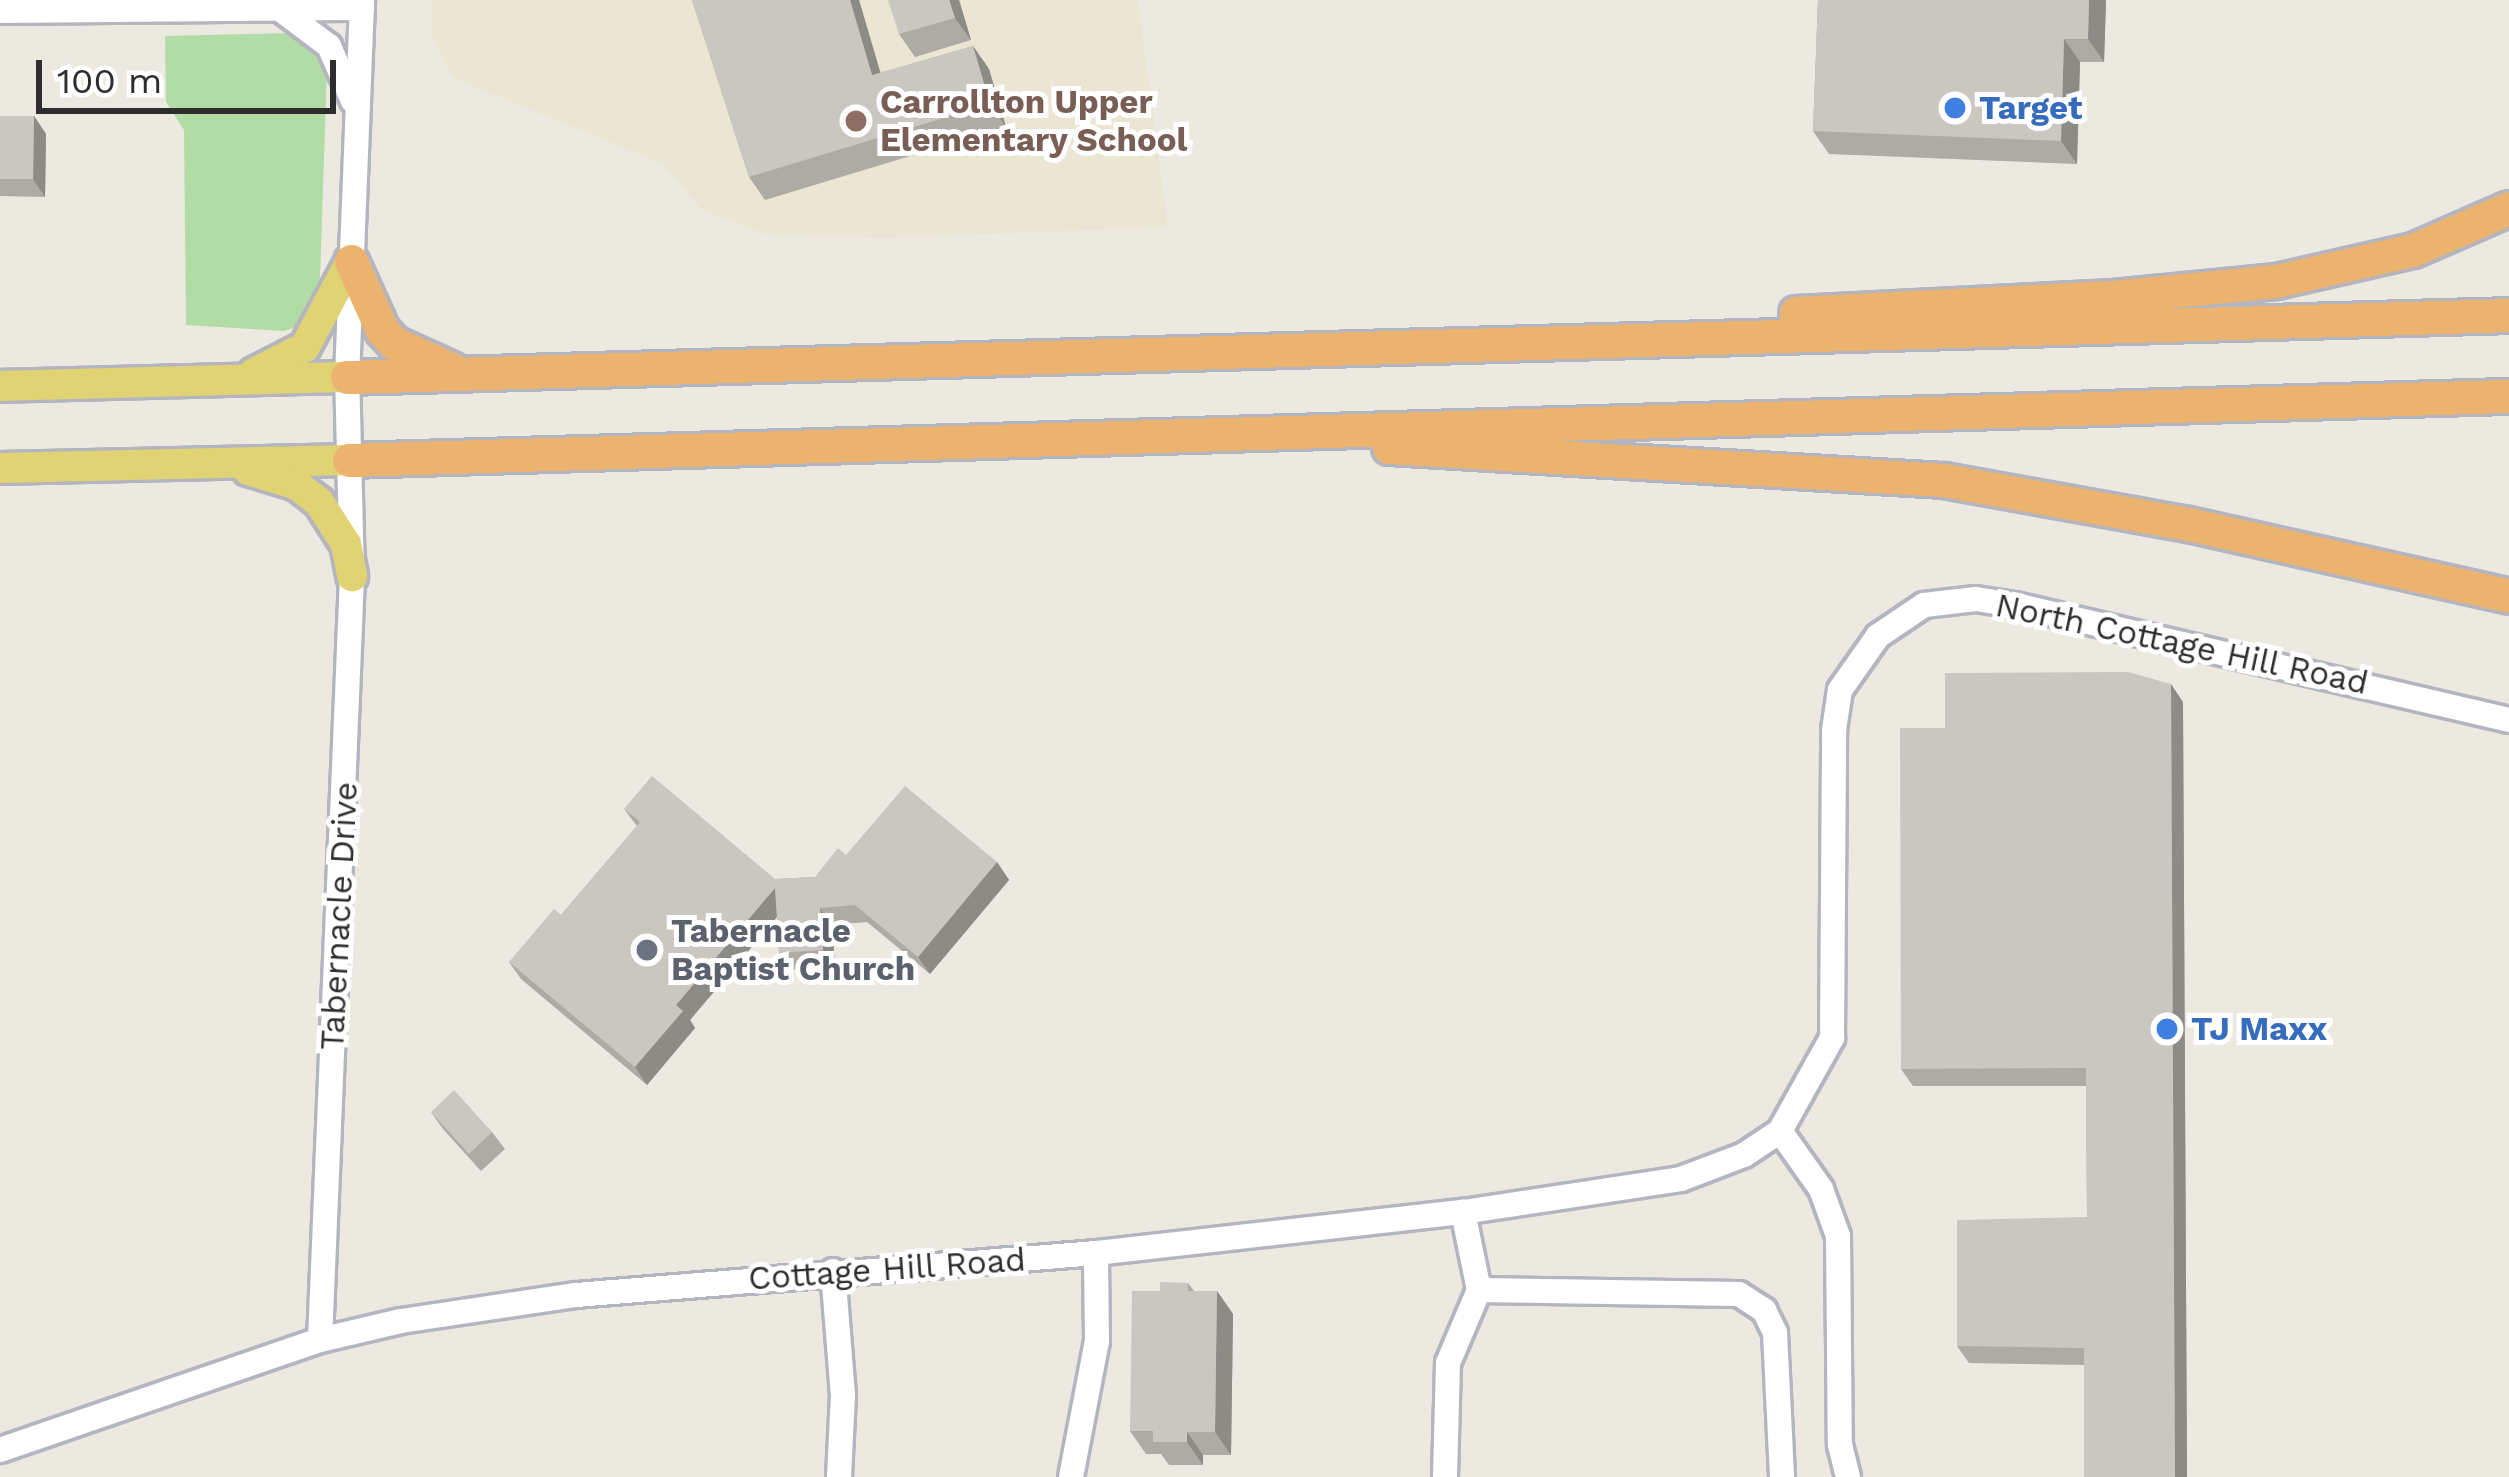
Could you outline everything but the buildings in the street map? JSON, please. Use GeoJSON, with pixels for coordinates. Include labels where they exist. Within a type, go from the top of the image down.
{"type":"FeatureCollection","features":[{"type":"Feature","properties":{"kind":"highway"},"geometry":{"type":"LineString","coordinates":[[1617,340],[1734,316],[2113,297],[2276,280],[2413,250],[2509,208]]}},
{"type":"Feature","properties":{"kind":"highway"},"geometry":{"type":"LineString","coordinates":[[351,261],[375,318],[394,343],[413,356],[470,376]]}},
{"type":"Feature","properties":{"kind":"highway"},"geometry":{"type":"LineString","coordinates":[[347,377],[2509,315]]}},
{"type":"Feature","properties":{"kind":"highway"},"geometry":{"type":"LineString","coordinates":[[349,476],[1232,432],[2509,396]]}},
{"type":"Feature","properties":{"kind":"highway"},"geometry":{"type":"LineString","coordinates":[[1232,432],[1943,480],[2188,524],[2509,596]]}},
{"type":"Feature","properties":{"kind":"main road"},"geometry":{"type":"LineString","coordinates":[[214,381],[268,368],[304,347],[351,261]]}},
{"type":"Feature","properties":{"kind":"main road"},"geometry":{"type":"LineString","coordinates":[[0,386],[347,377]]}},
{"type":"Feature","properties":{"kind":"main road"},"geometry":{"type":"LineString","coordinates":[[0,468],[308,460],[349,476]]}},
{"type":"Feature","properties":{"kind":"main road"},"geometry":{"type":"LineString","coordinates":[[171,464],[249,470],[296,485],[335,521],[352,576]]}},
{"type":"Feature","properties":{"kind":"street"},"geometry":{"type":"LineString","coordinates":[[0,11],[362,4]]}},
{"type":"Feature","properties":{"kind":"street","name":"Tabernacle Drive"},"geometry":{"type":"LineString","coordinates":[[320,1340],[352,576],[347,377],[362,4]]}},
{"type":"Feature","properties":{"kind":"street"},"geometry":{"type":"LineString","coordinates":[[279,9],[329,46],[357,111]]}},
{"type":"Feature","properties":{"kind":"street","name":"North Cottage Hill Road"},"geometry":{"type":"LineString","coordinates":[[1780,1131],[1832,1038],[1834,730],[1840,690],[1878,636],[1924,605],[1976,599],[2015,605],[2509,720]]}},
{"type":"Feature","properties":{"kind":"street"},"geometry":{"type":"LineString","coordinates":[[1780,1131],[1820,1189],[1838,1236],[1840,1445],[1848,1477]]}},
{"type":"Feature","properties":{"kind":"street","name":"Cottage Hill Road"},"geometry":{"type":"LineString","coordinates":[[0,1450],[320,1340],[401,1321],[576,1295],[1096,1253],[1463,1212],[1682,1179],[1744,1155],[1780,1131]]}},
{"type":"Feature","properties":{"kind":"street"},"geometry":{"type":"LineString","coordinates":[[1444,1477],[1448,1363],[1479,1290],[1463,1212]]}},
{"type":"Feature","properties":{"kind":"street"},"geometry":{"type":"LineString","coordinates":[[1071,1477],[1097,1341],[1096,1253]]}},
{"type":"Feature","properties":{"kind":"street"},"geometry":{"type":"LineString","coordinates":[[833,1271],[843,1395],[839,1477]]}},
{"type":"Feature","properties":{"kind":"street"},"geometry":{"type":"LineString","coordinates":[[1479,1290],[1739,1294],[1764,1310],[1775,1333],[1782,1477]]}},
{"type":"Feature","properties":{"kind":"shaded area","name":"Carrollton Upper Elementary School"},"geometry":{"type":"Polygon","coordinates":[[[432,0],[1138,0],[1168,227],[885,238],[768,235],[702,210],[663,164],[454,78],[432,38],[432,0]]]}},
{"type":"Feature","properties":{"kind":"green space"},"geometry":{"type":"Polygon","coordinates":[[[292,33],[311,39],[327,67],[320,279],[310,312],[299,326],[284,331],[186,325],[184,130],[166,102],[165,36],[292,33]]]}},
{"type":"Feature","properties":{"kind":"place","name":"Target"},"geometry":{"type":"Point","coordinates":[1955,108]}},
{"type":"Feature","properties":{"kind":"place","name":"Carrollton Upper Elementary School"},"geometry":{"type":"Point","coordinates":[856,121]}},
{"type":"Feature","properties":{"kind":"place","name":"Tabernacle Baptist Church"},"geometry":{"type":"Point","coordinates":[647,950]}},
{"type":"Feature","properties":{"kind":"place","name":"TJ Maxx"},"geometry":{"type":"Point","coordinates":[2167,1029]}}]}
